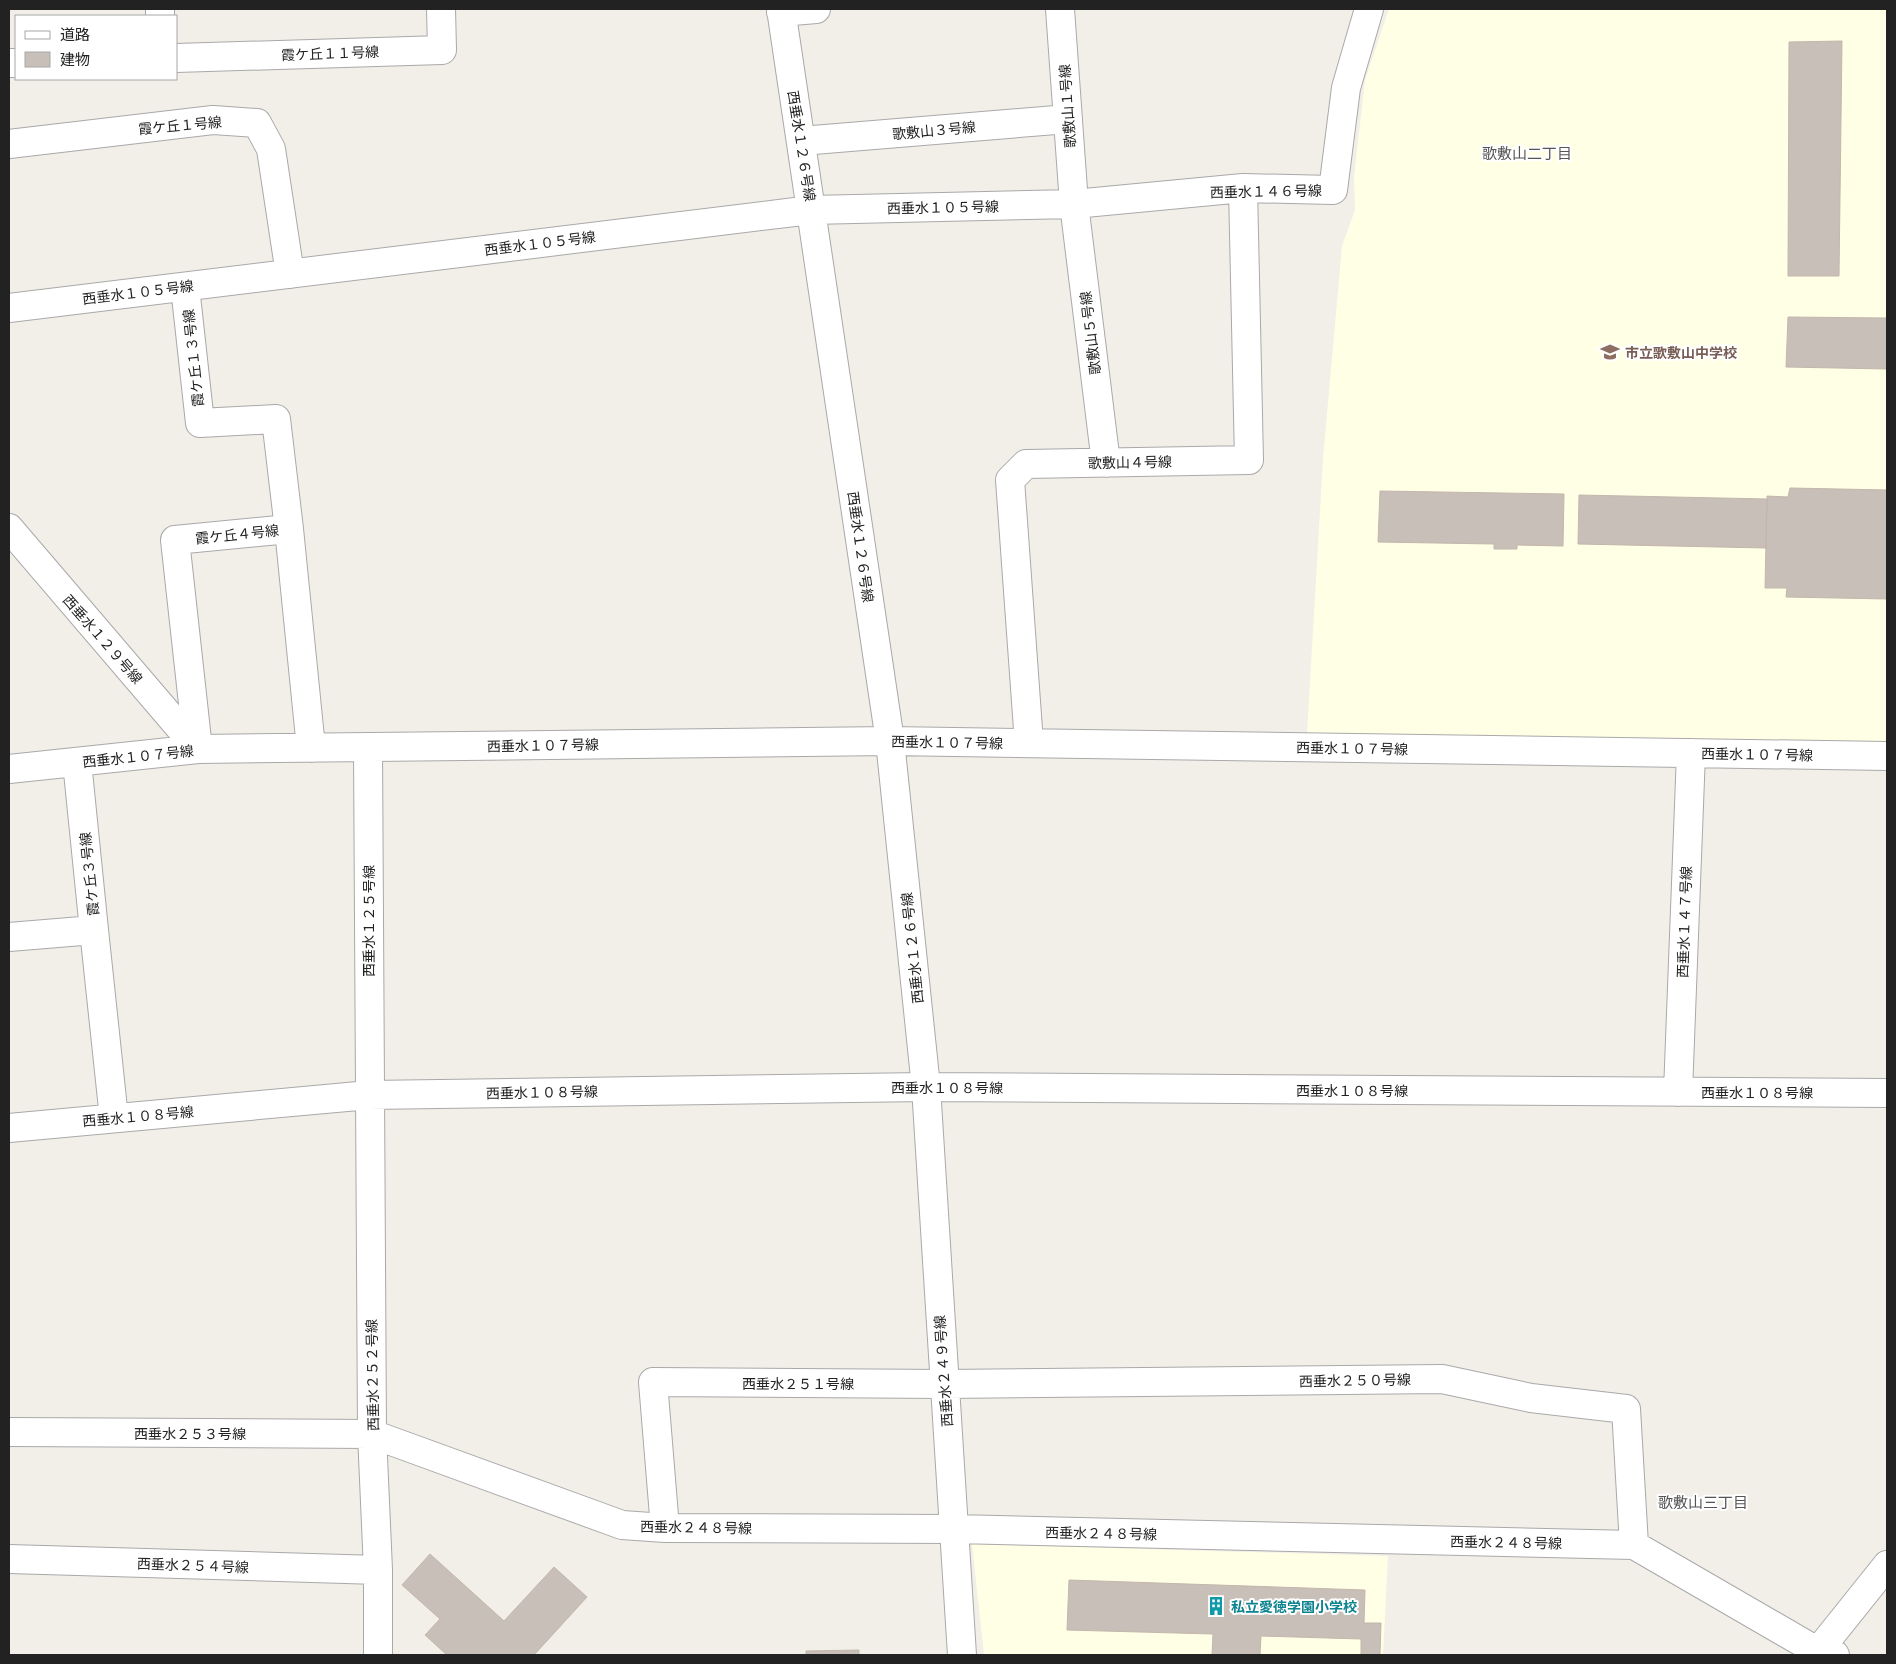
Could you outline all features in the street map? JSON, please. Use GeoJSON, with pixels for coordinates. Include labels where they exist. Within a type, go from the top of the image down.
{"type":"FeatureCollection","features":[{"type":"Feature","properties":{"kind":"street","name":"霞ケ丘１１号線"},"geometry":{"type":"LineString","coordinates":[[178,58],[442,50],[441,9]]}},
{"type":"Feature","properties":{"kind":"street"},"geometry":{"type":"LineString","coordinates":[[781,10],[816,9]]}},
{"type":"Feature","properties":{"kind":"street","name":"歌敷山１号線"},"geometry":{"type":"LineString","coordinates":[[1060,9],[1074,204]]}},
{"type":"Feature","properties":{"kind":"street","name":"西垂水１４６号線"},"geometry":{"type":"LineString","coordinates":[[1074,204],[1243,188],[1333,190],[1346,88],[1369,9]]}},
{"type":"Feature","properties":{"kind":"street","name":"西垂水１２６号線"},"geometry":{"type":"LineString","coordinates":[[781,10],[890,741],[926,1087]]}},
{"type":"Feature","properties":{"kind":"street","name":"歌敷山３号線"},"geometry":{"type":"LineString","coordinates":[[801,141],[1068,119]]}},
{"type":"Feature","properties":{"kind":"street","name":"霞ケ丘１号線"},"geometry":{"type":"LineString","coordinates":[[9,144],[213,120],[257,123],[271,149],[290,274]]}},
{"type":"Feature","properties":{"kind":"street","name":"歌敷山４号線"},"geometry":{"type":"LineString","coordinates":[[1029,744],[1010,480],[1026,464],[1249,460],[1243,188]]}},
{"type":"Feature","properties":{"kind":"street","name":"西垂水１０５号線"},"geometry":{"type":"LineString","coordinates":[[9,308],[812,210],[1074,204]]}},
{"type":"Feature","properties":{"kind":"street","name":"歌敷山５号線"},"geometry":{"type":"LineString","coordinates":[[1074,204],[1106,463]]}},
{"type":"Feature","properties":{"kind":"street","name":"霞ケ丘１３号線"},"geometry":{"type":"LineString","coordinates":[[185,287],[200,423],[276,419],[289,529]]}},
{"type":"Feature","properties":{"kind":"street","name":"西垂水１２９号線"},"geometry":{"type":"LineString","coordinates":[[9,528],[198,749]]}},
{"type":"Feature","properties":{"kind":"street","name":"霞ケ丘４号線"},"geometry":{"type":"LineString","coordinates":[[198,749],[176,540],[289,529],[310,748]]}},
{"type":"Feature","properties":{"kind":"street","name":"西垂水１０７号線"},"geometry":{"type":"LineString","coordinates":[[9,769],[198,749],[890,741],[1887,756]]}},
{"type":"Feature","properties":{"kind":"street","name":"西垂水１２５号線"},"geometry":{"type":"LineString","coordinates":[[368,747],[369,1095]]}},
{"type":"Feature","properties":{"kind":"street","name":"西垂水１４７号線"},"geometry":{"type":"LineString","coordinates":[[1678,1092],[1691,753]]}},
{"type":"Feature","properties":{"kind":"street","name":"霞ケ丘３号線"},"geometry":{"type":"LineString","coordinates":[[9,937],[94,930],[78,762]]}},
{"type":"Feature","properties":{"kind":"street"},"geometry":{"type":"LineString","coordinates":[[94,930],[114,1118]]}},
{"type":"Feature","properties":{"kind":"street","name":"西垂水１０８号線"},"geometry":{"type":"LineString","coordinates":[[9,1128],[369,1095],[926,1087],[1887,1093]]}},
{"type":"Feature","properties":{"kind":"street","name":"西垂水２４９号線"},"geometry":{"type":"LineString","coordinates":[[926,1087],[962,1655]]}},
{"type":"Feature","properties":{"kind":"street","name":"西垂水２５２号線"},"geometry":{"type":"LineString","coordinates":[[369,1095],[372,1434],[378,1570],[378,1655]]}},
{"type":"Feature","properties":{"kind":"street","name":"西垂水２５０号線"},"geometry":{"type":"LineString","coordinates":[[944,1384],[1442,1379],[1531,1398],[1626,1409],[1634,1545]]}},
{"type":"Feature","properties":{"kind":"street","name":"西垂水２５１号線"},"geometry":{"type":"LineString","coordinates":[[665,1528],[653,1382],[944,1384]]}},
{"type":"Feature","properties":{"kind":"street","name":"西垂水２５３号線"},"geometry":{"type":"LineString","coordinates":[[9,1432],[372,1434]]}},
{"type":"Feature","properties":{"kind":"street","name":"西垂水２４８号線"},"geometry":{"type":"LineString","coordinates":[[372,1434],[622,1525],[665,1528],[955,1529],[1634,1545],[1822,1654]]}},
{"type":"Feature","properties":{"kind":"street","name":"西垂水２５４号線"},"geometry":{"type":"LineString","coordinates":[[9,1559],[378,1570]]}},
{"type":"Feature","properties":{"kind":"street"},"geometry":{"type":"LineString","coordinates":[[1822,1654],[1887,1565]]}},
{"type":"Feature","properties":{"kind":"shaded area","name":"市立歌敷山中学校"},"geometry":{"type":"Polygon","coordinates":[[[1389,9],[1887,9],[1887,742],[1307,734],[1323,459],[1342,246],[1355,210],[1354,177],[1365,80],[1389,9]]]}},
{"type":"Feature","properties":{"kind":"shaded area"},"geometry":{"type":"Polygon","coordinates":[[[972,1544],[1388,1556],[1383,1655],[984,1655],[972,1544]]]}},
{"type":"Feature","properties":{"kind":"building"},"geometry":{"type":"Polygon","coordinates":[[[1842,41],[1839,276],[1788,276],[1789,42],[1842,41]]]}},
{"type":"Feature","properties":{"kind":"building"},"geometry":{"type":"Polygon","coordinates":[[[1788,317],[1887,318],[1887,369],[1786,367],[1788,317]]]}},
{"type":"Feature","properties":{"kind":"building"},"geometry":{"type":"Polygon","coordinates":[[[1790,488],[1887,490],[1887,599],[1786,597],[1787,588],[1765,588],[1767,496],[1788,497],[1790,488]]]}},
{"type":"Feature","properties":{"kind":"building"},"geometry":{"type":"Polygon","coordinates":[[[1380,491],[1564,494],[1563,546],[1517,545],[1517,549],[1494,549],[1494,544],[1378,542],[1380,491]]]}},
{"type":"Feature","properties":{"kind":"building"},"geometry":{"type":"Polygon","coordinates":[[[1579,495],[1767,499],[1766,548],[1578,544],[1579,495]]]}},
{"type":"Feature","properties":{"kind":"building"},"geometry":{"type":"Polygon","coordinates":[[[430,1554],[504,1621],[554,1567],[587,1597],[534,1655],[447,1655],[425,1635],[440,1619],[402,1585],[430,1554]]]}},
{"type":"Feature","properties":{"kind":"building","name":"私立愛徳学園小学校"},"geometry":{"type":"Polygon","coordinates":[[[1069,1580],[1365,1590],[1364,1623],[1381,1623],[1380,1655],[1361,1655],[1361,1639],[1261,1636],[1260,1655],[1212,1655],[1213,1634],[1067,1630],[1069,1580]]]}},
{"type":"Feature","properties":{"kind":"building"},"geometry":{"type":"Polygon","coordinates":[[[859,1650],[859,1655],[806,1655],[806,1651],[859,1650]]]}},
{"type":"Feature","properties":{"kind":"place","name":"市立歌敷山中学校"},"geometry":{"type":"Point","coordinates":[1610,352]}},
{"type":"Feature","properties":{"kind":"place","name":"私立愛徳学園小学校"},"geometry":{"type":"Point","coordinates":[1216,1606]}},
{"type":"Feature","properties":{"kind":"district","name":"歌敷山二丁目"},"geometry":{"type":"Point","coordinates":[1527,153]}},
{"type":"Feature","properties":{"kind":"district","name":"歌敷山三丁目"},"geometry":{"type":"Point","coordinates":[1703,1502]}}]}
